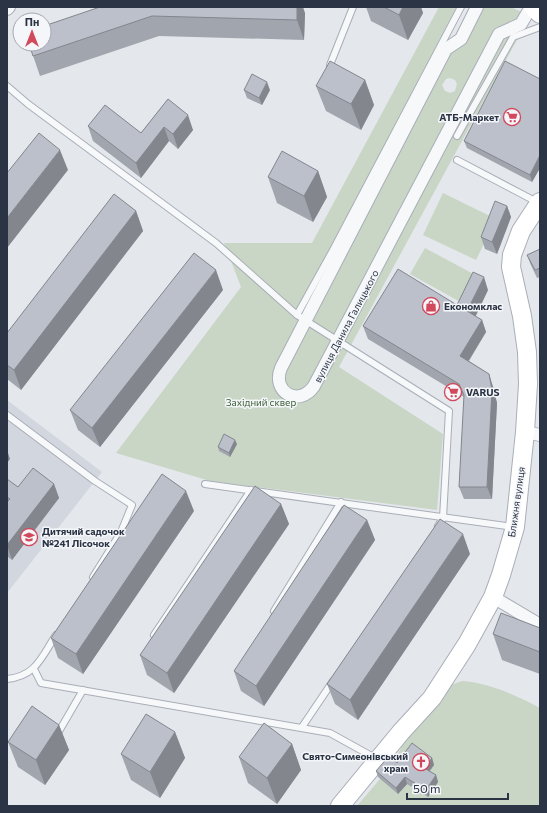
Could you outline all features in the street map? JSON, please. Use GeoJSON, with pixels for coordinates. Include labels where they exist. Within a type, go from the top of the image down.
{"type":"FeatureCollection","features":[{"type":"Feature","properties":{"kind":"street","name":"вулиця Данила Галицького"},"geometry":{"type":"LineString","coordinates":[[478,7],[460,40],[446,49],[302,318],[279,374],[280,386],[288,394],[300,397],[310,391],[499,34],[521,24],[532,7]]}},
{"type":"Feature","properties":{"kind":"street"},"geometry":{"type":"LineString","coordinates":[[532,7],[540,14]]}},
{"type":"Feature","properties":{"kind":"street","name":"Ближня вулиця"},"geometry":{"type":"LineString","coordinates":[[340,806],[432,698],[467,644],[493,597],[501,574],[515,527],[533,434],[528,384],[527,352],[522,316],[510,267],[512,255],[521,231],[540,202]]}},
{"type":"Feature","properties":{"kind":"street"},"geometry":{"type":"LineString","coordinates":[[493,597],[540,625]]}},
{"type":"Feature","properties":{"kind":"lane"},"geometry":{"type":"LineString","coordinates":[[330,65],[353,7]]}},
{"type":"Feature","properties":{"kind":"lane"},"geometry":{"type":"LineString","coordinates":[[302,318],[333,250],[461,7]]}},
{"type":"Feature","properties":{"kind":"lane"},"geometry":{"type":"LineString","coordinates":[[457,136],[514,37],[540,27]]}},
{"type":"Feature","properties":{"kind":"lane"},"geometry":{"type":"LineString","coordinates":[[7,86],[34,108],[216,243],[302,318],[449,411],[443,518],[434,531]]}},
{"type":"Feature","properties":{"kind":"lane"},"geometry":{"type":"LineString","coordinates":[[457,160],[540,202]]}},
{"type":"Feature","properties":{"kind":"lane"},"geometry":{"type":"LineString","coordinates":[[7,415],[95,481],[132,505],[121,532],[89,583]]}},
{"type":"Feature","properties":{"kind":"lane"},"geometry":{"type":"LineString","coordinates":[[205,484],[515,527]]}},
{"type":"Feature","properties":{"kind":"lane"},"geometry":{"type":"LineString","coordinates":[[148,643],[251,490]]}},
{"type":"Feature","properties":{"kind":"lane"},"geometry":{"type":"LineString","coordinates":[[270,617],[342,502]]}},
{"type":"Feature","properties":{"kind":"lane"},"geometry":{"type":"LineString","coordinates":[[7,679],[25,676],[34,669],[61,627]]}},
{"type":"Feature","properties":{"kind":"lane"},"geometry":{"type":"LineString","coordinates":[[34,669],[41,683],[330,733],[379,760]]}},
{"type":"Feature","properties":{"kind":"lane"},"geometry":{"type":"LineString","coordinates":[[302,727],[337,675]]}},
{"type":"Feature","properties":{"kind":"lane"},"geometry":{"type":"LineString","coordinates":[[58,733],[83,690]]}},
{"type":"Feature","properties":{"kind":"shaded area","name":"Дитячий садочок №241 Лісочок"},"geometry":{"type":"Polygon","coordinates":[[[7,400],[102,472],[7,593],[7,400]]]}},
{"type":"Feature","properties":{"kind":"green space","name":"Західний сквер"},"geometry":{"type":"Polygon","coordinates":[[[439,7],[461,7],[441,45],[461,39],[477,7],[511,7],[530,16],[339,367],[443,434],[437,510],[210,481],[116,453],[241,287],[224,243],[312,243],[439,7]],[[450,78],[446,79],[442,85],[445,91],[450,93],[455,91],[457,84],[455,80],[450,78]]]}},
{"type":"Feature","properties":{"kind":"green space"},"geometry":{"type":"Polygon","coordinates":[[[443,193],[496,219],[476,260],[423,235],[443,193]]]}},
{"type":"Feature","properties":{"kind":"green space"},"geometry":{"type":"Polygon","coordinates":[[[425,248],[479,277],[464,304],[410,274],[425,248]]]}},
{"type":"Feature","properties":{"kind":"green space"},"geometry":{"type":"Polygon","coordinates":[[[462,681],[481,684],[502,690],[540,708],[540,806],[357,806],[391,766],[411,730],[451,685],[462,681]]]}},
{"type":"Feature","properties":{"kind":"building"},"geometry":{"type":"Polygon","coordinates":[[[100,7],[297,7],[297,20],[152,16],[52,50],[52,23],[100,7]]]}},
{"type":"Feature","properties":{"kind":"building"},"geometry":{"type":"Polygon","coordinates":[[[384,7],[403,7],[399,15],[384,7]]]}},
{"type":"Feature","properties":{"kind":"building"},"geometry":{"type":"Polygon","coordinates":[[[32,52],[45,52],[33,56],[32,52]]]}},
{"type":"Feature","properties":{"kind":"building"},"geometry":{"type":"Polygon","coordinates":[[[330,61],[365,80],[351,104],[316,86],[330,61]]]}},
{"type":"Feature","properties":{"kind":"building","name":"АТБ-Маркет"},"geometry":{"type":"Polygon","coordinates":[[[505,61],[540,79],[540,155],[530,175],[464,141],[505,61]]]}},
{"type":"Feature","properties":{"kind":"building"},"geometry":{"type":"Polygon","coordinates":[[[252,74],[267,82],[259,98],[244,90],[252,74]]]}},
{"type":"Feature","properties":{"kind":"building"},"geometry":{"type":"Polygon","coordinates":[[[168,99],[188,115],[173,134],[164,127],[136,163],[88,126],[105,105],[141,133],[168,99]]]}},
{"type":"Feature","properties":{"kind":"building"},"geometry":{"type":"Polygon","coordinates":[[[39,133],[60,150],[7,218],[7,173],[39,133]]]}},
{"type":"Feature","properties":{"kind":"building"},"geometry":{"type":"Polygon","coordinates":[[[282,151],[318,171],[304,196],[268,177],[282,151]]]}},
{"type":"Feature","properties":{"kind":"building"},"geometry":{"type":"Polygon","coordinates":[[[114,194],[136,211],[14,370],[7,365],[7,333],[114,194]]]}},
{"type":"Feature","properties":{"kind":"building"},"geometry":{"type":"Polygon","coordinates":[[[495,201],[507,206],[492,242],[481,237],[495,201]]]}},
{"type":"Feature","properties":{"kind":"building"},"geometry":{"type":"Polygon","coordinates":[[[540,249],[540,268],[535,270],[527,255],[540,249]]]}},
{"type":"Feature","properties":{"kind":"building"},"geometry":{"type":"Polygon","coordinates":[[[194,253],[216,270],[92,428],[70,410],[194,253]]]}},
{"type":"Feature","properties":{"kind":"building"},"geometry":{"type":"Polygon","coordinates":[[[398,269],[457,305],[473,272],[484,277],[467,311],[482,320],[460,356],[489,374],[492,390],[487,487],[459,487],[464,395],[459,384],[363,326],[398,269]]]}},
{"type":"Feature","properties":{"kind":"building"},"geometry":{"type":"Polygon","coordinates":[[[224,434],[235,440],[229,453],[218,447],[224,434]]]}},
{"type":"Feature","properties":{"kind":"building"},"geometry":{"type":"Polygon","coordinates":[[[33,468],[54,484],[7,545],[7,502],[10,499],[7,497],[7,479],[18,487],[33,468]]]}},
{"type":"Feature","properties":{"kind":"building"},"geometry":{"type":"Polygon","coordinates":[[[162,474],[186,491],[76,654],[51,638],[162,474]]]}},
{"type":"Feature","properties":{"kind":"building"},"geometry":{"type":"Polygon","coordinates":[[[255,486],[281,504],[167,673],[140,655],[255,486]]]}},
{"type":"Feature","properties":{"kind":"building"},"geometry":{"type":"Polygon","coordinates":[[[344,505],[367,520],[256,686],[234,671],[344,505]]]}},
{"type":"Feature","properties":{"kind":"building"},"geometry":{"type":"Polygon","coordinates":[[[440,519],[463,534],[350,700],[327,684],[440,519]]]}},
{"type":"Feature","properties":{"kind":"building"},"geometry":{"type":"Polygon","coordinates":[[[501,613],[540,628],[540,652],[493,634],[501,613]]]}},
{"type":"Feature","properties":{"kind":"building"},"geometry":{"type":"Polygon","coordinates":[[[32,706],[59,725],[36,760],[8,742],[32,706]]]}},
{"type":"Feature","properties":{"kind":"building"},"geometry":{"type":"Polygon","coordinates":[[[146,714],[175,732],[150,772],[121,754],[146,714]]]}},
{"type":"Feature","properties":{"kind":"building"},"geometry":{"type":"Polygon","coordinates":[[[264,723],[292,744],[267,778],[239,757],[264,723]]]}},
{"type":"Feature","properties":{"kind":"building"},"geometry":{"type":"Polygon","coordinates":[[[412,743],[432,758],[424,768],[436,775],[426,790],[405,777],[396,788],[376,771],[389,756],[397,763],[412,743]]]}},
{"type":"Feature","properties":{"kind":"place","name":"АТБ-Маркет"},"geometry":{"type":"Point","coordinates":[512,117]}},
{"type":"Feature","properties":{"kind":"place","name":"Економклас"},"geometry":{"type":"Point","coordinates":[431,306]}},
{"type":"Feature","properties":{"kind":"place","name":"VARUS"},"geometry":{"type":"Point","coordinates":[453,392]}},
{"type":"Feature","properties":{"kind":"place","name":"Дитячий садочок №241 Лісочок"},"geometry":{"type":"Point","coordinates":[29,537]}},
{"type":"Feature","properties":{"kind":"place","name":"Свято-Симеонівський храм"},"geometry":{"type":"Point","coordinates":[421,762]}}]}
